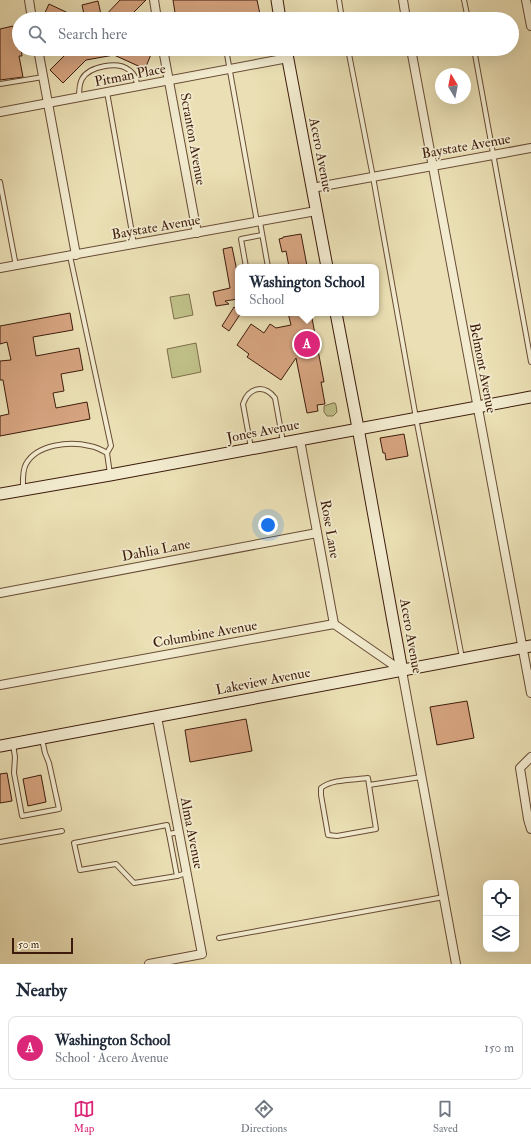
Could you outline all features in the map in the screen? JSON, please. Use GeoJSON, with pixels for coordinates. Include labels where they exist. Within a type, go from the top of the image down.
{"type":"FeatureCollection","features":[{"type":"Feature","properties":{"kind":"street"},"geometry":{"type":"LineString","coordinates":[[29,0],[31,12]]}},
{"type":"Feature","properties":{"kind":"street"},"geometry":{"type":"LineString","coordinates":[[154,0],[156,12]]}},
{"type":"Feature","properties":{"kind":"street"},"geometry":{"type":"LineString","coordinates":[[277,0],[279,12]]}},
{"type":"Feature","properties":{"kind":"street"},"geometry":{"type":"LineString","coordinates":[[403,0],[405,12]]}},
{"type":"Feature","properties":{"kind":"street"},"geometry":{"type":"LineString","coordinates":[[526,0],[531,26]]}},
{"type":"Feature","properties":{"kind":"street"},"geometry":{"type":"LineString","coordinates":[[39,56],[73,255]]}},
{"type":"Feature","properties":{"kind":"street","name":"Scranton Avenue"},"geometry":{"type":"LineString","coordinates":[[165,56],[197,233]]}},
{"type":"Feature","properties":{"kind":"street","name":"Pitman Place"},"geometry":{"type":"LineString","coordinates":[[0,112],[230,69],[276,56]]}},
{"type":"Feature","properties":{"kind":"street","name":"Acero Avenue"},"geometry":{"type":"LineString","coordinates":[[288,56],[326,264]]}},
{"type":"Feature","properties":{"kind":"street","name":"Belmont Avenue"},"geometry":{"type":"LineString","coordinates":[[412,56],[477,407],[527,647],[531,692]]}},
{"type":"Feature","properties":{"kind":"street","name":"Baystate Avenue"},"geometry":{"type":"LineString","coordinates":[[312,188],[531,148]]}},
{"type":"Feature","properties":{"kind":"street","name":"Baystate Avenue"},"geometry":{"type":"LineString","coordinates":[[0,268],[316,211]]}},
{"type":"Feature","properties":{"kind":"street","name":"Acero Avenue"},"geometry":{"type":"LineString","coordinates":[[337,316],[456,964]]}},
{"type":"Feature","properties":{"kind":"street","name":"Jones Avenue"},"geometry":{"type":"LineString","coordinates":[[0,494],[300,440],[531,396]]}},
{"type":"Feature","properties":{"kind":"street","name":"Rose Lane"},"geometry":{"type":"LineString","coordinates":[[300,440],[334,624]]}},
{"type":"Feature","properties":{"kind":"street","name":"Dahlia Lane"},"geometry":{"type":"LineString","coordinates":[[0,593],[317,533]]}},
{"type":"Feature","properties":{"kind":"street"},"geometry":{"type":"LineString","coordinates":[[334,624],[402,671]]}},
{"type":"Feature","properties":{"kind":"street","name":"Columbine Avenue"},"geometry":{"type":"LineString","coordinates":[[0,685],[334,624]]}},
{"type":"Feature","properties":{"kind":"street","name":"Lakeview Avenue"},"geometry":{"type":"LineString","coordinates":[[0,746],[527,647]]}},
{"type":"Feature","properties":{"kind":"street","name":"Alma Avenue"},"geometry":{"type":"LineString","coordinates":[[149,964],[202,954],[157,717]]}},
{"type":"Feature","properties":{"kind":"street"},"geometry":{"type":"LineString","coordinates":[[531,757],[520,768],[531,829]]}},
{"type":"Feature","properties":{"kind":"lane"},"geometry":{"type":"LineString","coordinates":[[339,0],[341,12]]}},
{"type":"Feature","properties":{"kind":"lane"},"geometry":{"type":"LineString","coordinates":[[464,0],[467,12]]}},
{"type":"Feature","properties":{"kind":"lane"},"geometry":{"type":"LineString","coordinates":[[227,56],[258,222],[267,264]]}},
{"type":"Feature","properties":{"kind":"lane"},"geometry":{"type":"LineString","coordinates":[[349,56],[462,659]]}},
{"type":"Feature","properties":{"kind":"lane"},"geometry":{"type":"LineString","coordinates":[[475,56],[531,362]]}},
{"type":"Feature","properties":{"kind":"lane"},"geometry":{"type":"LineString","coordinates":[[79,98],[80,85],[87,73],[105,66],[118,66],[129,69],[136,78],[139,86]]}},
{"type":"Feature","properties":{"kind":"lane"},"geometry":{"type":"LineString","coordinates":[[0,84],[43,77]]}},
{"type":"Feature","properties":{"kind":"lane"},"geometry":{"type":"LineString","coordinates":[[107,92],[134,244]]}},
{"type":"Feature","properties":{"kind":"lane"},"geometry":{"type":"LineString","coordinates":[[0,182],[16,266]]}},
{"type":"Feature","properties":{"kind":"lane"},"geometry":{"type":"LineString","coordinates":[[245,264],[241,239],[262,235]]}},
{"type":"Feature","properties":{"kind":"lane"},"geometry":{"type":"LineString","coordinates":[[73,255],[111,446],[108,453],[110,475]]}},
{"type":"Feature","properties":{"kind":"lane"},"geometry":{"type":"LineString","coordinates":[[251,449],[243,404],[245,398],[254,390],[266,390],[275,398],[283,442]]}},
{"type":"Feature","properties":{"kind":"lane"},"geometry":{"type":"LineString","coordinates":[[23,490],[23,471],[26,464],[35,454],[46,447],[76,443],[92,446],[108,453]]}},
{"type":"Feature","properties":{"kind":"lane"},"geometry":{"type":"LineString","coordinates":[[13,744],[15,757],[14,773],[22,816],[59,809],[42,738]]}},
{"type":"Feature","properties":{"kind":"lane"},"geometry":{"type":"LineString","coordinates":[[369,785],[422,777]]}},
{"type":"Feature","properties":{"kind":"lane"},"geometry":{"type":"LineString","coordinates":[[368,778],[369,785],[376,828],[337,836],[328,835],[320,796],[321,788],[332,783],[368,778]]}},
{"type":"Feature","properties":{"kind":"lane"},"geometry":{"type":"LineString","coordinates":[[177,876],[167,824],[74,843],[80,870],[116,864],[134,883],[177,876],[186,874]]}},
{"type":"Feature","properties":{"kind":"lane"},"geometry":{"type":"LineString","coordinates":[[0,842],[62,831]]}},
{"type":"Feature","properties":{"kind":"lane"},"geometry":{"type":"LineString","coordinates":[[169,834],[179,832]]}},
{"type":"Feature","properties":{"kind":"lane"},"geometry":{"type":"LineString","coordinates":[[219,938],[444,897]]}},
{"type":"Feature","properties":{"kind":"green space"},"geometry":{"type":"Polygon","coordinates":[[[189,294],[193,315],[174,319],[170,297],[189,294]]]}},
{"type":"Feature","properties":{"kind":"green space"},"geometry":{"type":"Polygon","coordinates":[[[196,343],[201,372],[172,378],[167,349],[196,343]]]}},
{"type":"Feature","properties":{"kind":"green space"},"geometry":{"type":"Polygon","coordinates":[[[333,403],[336,405],[337,412],[333,416],[327,416],[324,412],[324,406],[333,403]]]}},
{"type":"Feature","properties":{"kind":"building"},"geometry":{"type":"Polygon","coordinates":[[[120,0],[146,0],[134,12],[109,12],[120,0]]]}},
{"type":"Feature","properties":{"kind":"building"},"geometry":{"type":"Polygon","coordinates":[[[173,0],[257,0],[260,12],[175,12],[173,0]]]}},
{"type":"Feature","properties":{"kind":"building"},"geometry":{"type":"Polygon","coordinates":[[[98,1],[100,12],[84,12],[82,5],[98,1]]]}},
{"type":"Feature","properties":{"kind":"building"},"geometry":{"type":"Polygon","coordinates":[[[49,4],[66,12],[45,12],[49,4]]]}},
{"type":"Feature","properties":{"kind":"building"},"geometry":{"type":"Polygon","coordinates":[[[12,26],[12,56],[19,56],[23,77],[0,80],[0,29],[12,26]]]}},
{"type":"Feature","properties":{"kind":"building"},"geometry":{"type":"Polygon","coordinates":[[[64,56],[108,56],[86,60],[63,83],[50,70],[64,56]]]}},
{"type":"Feature","properties":{"kind":"building"},"geometry":{"type":"Polygon","coordinates":[[[116,56],[150,56],[145,69],[116,56]]]}},
{"type":"Feature","properties":{"kind":"building"},"geometry":{"type":"Polygon","coordinates":[[[301,234],[307,264],[288,264],[286,251],[282,252],[279,239],[301,234]]]}},
{"type":"Feature","properties":{"kind":"building"},"geometry":{"type":"Polygon","coordinates":[[[232,247],[236,264],[235,299],[225,301],[229,304],[216,306],[213,292],[230,288],[223,249],[232,247]]]}},
{"type":"Feature","properties":{"kind":"building"},"geometry":{"type":"Polygon","coordinates":[[[234,307],[235,316],[239,316],[229,331],[222,326],[234,307]]]}},
{"type":"Feature","properties":{"kind":"building"},"geometry":{"type":"Polygon","coordinates":[[[70,313],[73,330],[33,337],[36,356],[79,348],[83,370],[61,374],[64,391],[53,393],[56,408],[87,402],[90,419],[0,436],[0,416],[9,414],[3,380],[0,380],[0,361],[11,360],[7,342],[0,344],[0,326],[70,313]]]}},
{"type":"Feature","properties":{"kind":"building"},"geometry":{"type":"Polygon","coordinates":[[[289,316],[312,316],[324,382],[321,382],[325,404],[317,405],[318,411],[307,413],[296,358],[281,380],[247,357],[249,354],[237,345],[251,324],[264,333],[270,324],[276,328],[291,325],[289,316]]]}},
{"type":"Feature","properties":{"kind":"building"},"geometry":{"type":"Polygon","coordinates":[[[404,434],[408,456],[386,460],[380,438],[404,434]]]}},
{"type":"Feature","properties":{"kind":"building"},"geometry":{"type":"Polygon","coordinates":[[[467,701],[474,738],[437,745],[430,707],[467,701]]]}},
{"type":"Feature","properties":{"kind":"building"},"geometry":{"type":"Polygon","coordinates":[[[246,719],[252,751],[190,762],[185,730],[246,719]]]}},
{"type":"Feature","properties":{"kind":"building"},"geometry":{"type":"Polygon","coordinates":[[[7,773],[12,801],[0,803],[0,774],[7,773]]]}},
{"type":"Feature","properties":{"kind":"building"},"geometry":{"type":"Polygon","coordinates":[[[41,775],[46,802],[28,806],[23,779],[41,775]]]}},
{"type":"Feature","properties":{"kind":"place","name":"Washington School"},"geometry":{"type":"Point","coordinates":[307,344]}}]}
